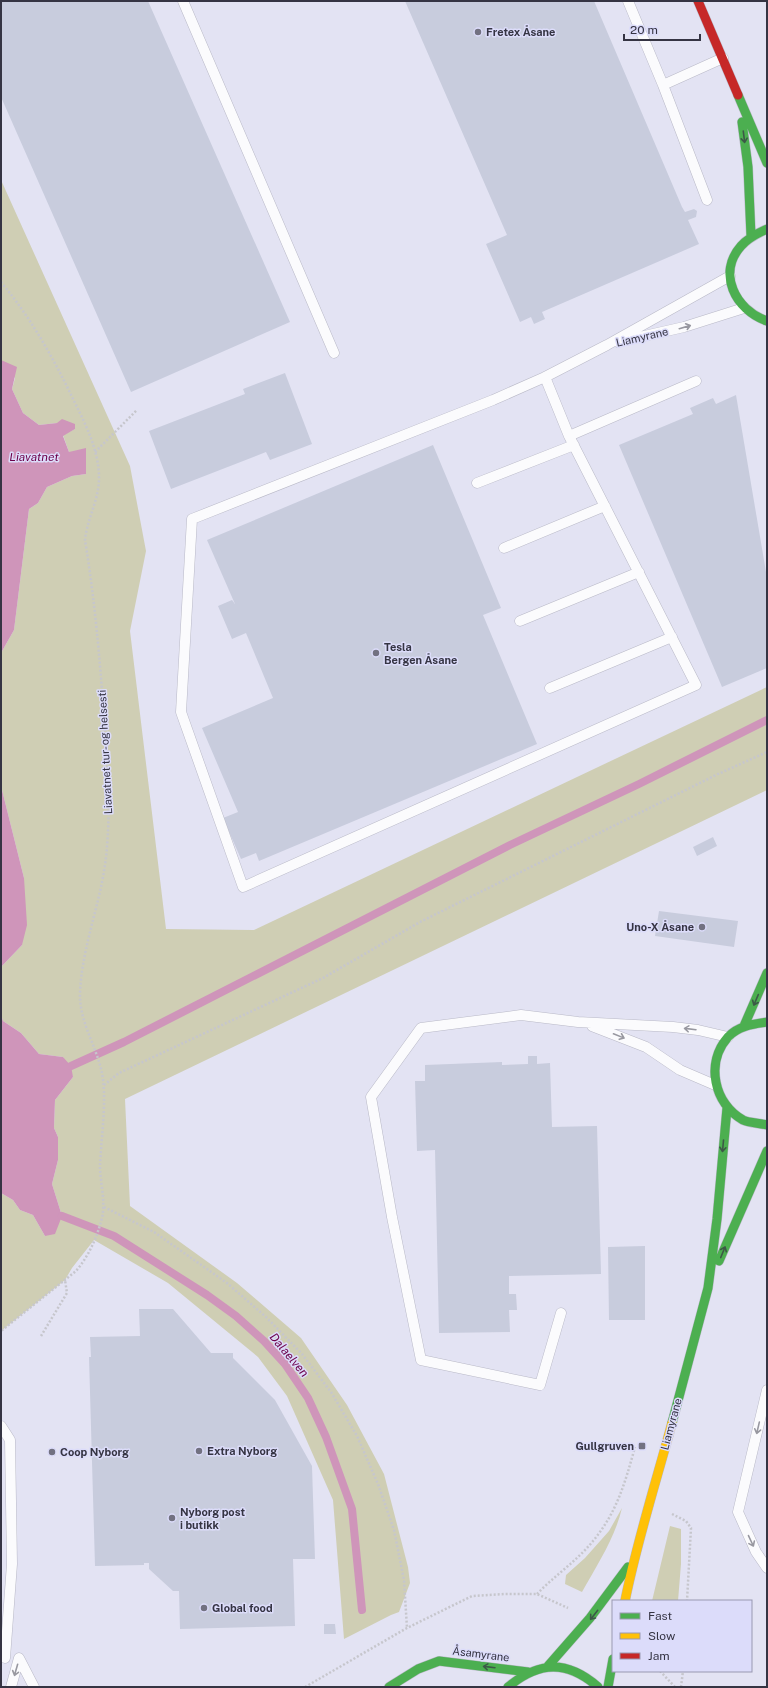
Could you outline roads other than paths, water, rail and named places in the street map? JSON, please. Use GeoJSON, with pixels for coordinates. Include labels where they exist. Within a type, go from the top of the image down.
{"type":"FeatureCollection","features":[{"type":"Feature","properties":{"kind":"main road"},"geometry":{"type":"LineString","coordinates":[[698,1],[767,163]]}},
{"type":"Feature","properties":{"kind":"main road"},"geometry":{"type":"LineString","coordinates":[[739,98],[748,167],[750,236]]}},
{"type":"Feature","properties":{"kind":"main road"},"geometry":{"type":"LineString","coordinates":[[767,229],[750,236],[735,254],[731,265],[730,276],[734,294],[744,308],[753,315],[766,320],[767,330]]}},
{"type":"Feature","properties":{"kind":"main road"},"geometry":{"type":"LineString","coordinates":[[744,1026],[767,973]]}},
{"type":"Feature","properties":{"kind":"main road"},"geometry":{"type":"LineString","coordinates":[[767,1022],[744,1026],[728,1037],[720,1048],[715,1060],[714,1072],[715,1085],[719,1097],[727,1108],[738,1117],[751,1123],[767,1125]]}},
{"type":"Feature","properties":{"kind":"main road","name":"Liamyrane"},"geometry":{"type":"LineString","coordinates":[[625,1600],[633,1560],[649,1508],[708,1288],[717,1219],[727,1108]]}},
{"type":"Feature","properties":{"kind":"main road","name":"Liamyrane"},"geometry":{"type":"LineString","coordinates":[[708,1288],[767,1151]]}},
{"type":"Feature","properties":{"kind":"main road","name":"Liamyrane"},"geometry":{"type":"LineString","coordinates":[[548,1666],[572,1642],[596,1613],[633,1560]]}},
{"type":"Feature","properties":{"kind":"main road","name":"Åsamyrane"},"geometry":{"type":"LineString","coordinates":[[389,1687],[418,1669],[439,1661],[528,1672]]}},
{"type":"Feature","properties":{"kind":"main road"},"geometry":{"type":"LineString","coordinates":[[608,1687],[612,1665]]}},
{"type":"Feature","properties":{"kind":"main road"},"geometry":{"type":"LineString","coordinates":[[508,1687],[516,1679],[528,1672],[548,1666],[562,1667],[575,1671],[588,1677],[598,1687]]}},
{"type":"Feature","properties":{"kind":"lane"},"geometry":{"type":"LineString","coordinates":[[183,1],[334,353]]}},
{"type":"Feature","properties":{"kind":"lane"},"geometry":{"type":"LineString","coordinates":[[628,1],[663,85],[707,200]]}},
{"type":"Feature","properties":{"kind":"lane"},"geometry":{"type":"LineString","coordinates":[[663,85],[722,58]]}},
{"type":"Feature","properties":{"kind":"lane","name":"Liamyrane"},"geometry":{"type":"LineString","coordinates":[[606,345],[730,276]]}},
{"type":"Feature","properties":{"kind":"lane","name":"Liamyrane"},"geometry":{"type":"LineString","coordinates":[[606,345],[684,327],[744,308]]}},
{"type":"Feature","properties":{"kind":"lane"},"geometry":{"type":"LineString","coordinates":[[545,377],[569,436],[696,685],[243,887],[181,712],[192,519],[494,400],[545,377],[606,345]]}},
{"type":"Feature","properties":{"kind":"lane"},"geometry":{"type":"LineString","coordinates":[[569,436],[696,381]]}},
{"type":"Feature","properties":{"kind":"lane"},"geometry":{"type":"LineString","coordinates":[[477,483],[574,445]]}},
{"type":"Feature","properties":{"kind":"lane"},"geometry":{"type":"LineString","coordinates":[[504,548],[605,506]]}},
{"type":"Feature","properties":{"kind":"lane"},"geometry":{"type":"LineString","coordinates":[[520,621],[638,572]]}},
{"type":"Feature","properties":{"kind":"lane"},"geometry":{"type":"LineString","coordinates":[[550,688],[672,637]]}},
{"type":"Feature","properties":{"kind":"lane"},"geometry":{"type":"LineString","coordinates":[[561,1313],[540,1385],[421,1360],[392,1217],[371,1097],[421,1028],[521,1015],[583,1022],[673,1027],[698,1030],[728,1037]]}},
{"type":"Feature","properties":{"kind":"lane"},"geometry":{"type":"LineString","coordinates":[[583,1022],[646,1047],[680,1070],[715,1085]]}},
{"type":"Feature","properties":{"kind":"lane"},"geometry":{"type":"LineString","coordinates":[[767,1390],[738,1512],[756,1552],[767,1568]]}},
{"type":"Feature","properties":{"kind":"lane"},"geometry":{"type":"LineString","coordinates":[[1,1426],[10,1440],[12,1564],[5,1658]]}},
{"type":"Feature","properties":{"kind":"lane"},"geometry":{"type":"LineString","coordinates":[[11,1687],[19,1658],[34,1687]]}},
{"type":"Feature","properties":{"kind":"water","name":"Liavatnet"},"geometry":{"type":"Polygon","coordinates":[[[1,360],[17,367],[12,389],[23,413],[39,425],[57,423],[62,419],[75,424],[75,429],[63,436],[69,452],[86,448],[86,474],[72,476],[47,487],[38,503],[29,509],[14,630],[1,653],[1,360]]]}},
{"type":"Feature","properties":{"kind":"water"},"geometry":{"type":"Polygon","coordinates":[[[1,786],[24,878],[27,925],[22,945],[1,967],[1,786]]]}},
{"type":"Feature","properties":{"kind":"water"},"geometry":{"type":"Polygon","coordinates":[[[1,1015],[3,1021],[21,1033],[39,1054],[63,1057],[71,1066],[73,1077],[55,1100],[54,1128],[58,1137],[58,1160],[52,1184],[62,1216],[55,1234],[45,1236],[33,1215],[20,1210],[13,1200],[1,1193],[1,1015]]]}},
{"type":"Feature","properties":{"kind":"waterway"},"geometry":{"type":"LineString","coordinates":[[71,1066],[124,1042],[510,845],[639,784],[767,720]]}},
{"type":"Feature","properties":{"kind":"waterway","name":"Dalaelven"},"geometry":{"type":"LineString","coordinates":[[62,1216],[114,1236],[207,1295],[236,1316],[264,1341],[285,1364],[308,1398],[326,1437],[352,1509],[362,1610]]}},
{"type":"Feature","properties":{"kind":"place","name":"Fretex Åsane"},"geometry":{"type":"Point","coordinates":[478,32]}},
{"type":"Feature","properties":{"kind":"place","name":"Tesla Bergen Åsane"},"geometry":{"type":"Point","coordinates":[376,653]}},
{"type":"Feature","properties":{"kind":"place","name":"Uno-X Åsane"},"geometry":{"type":"Point","coordinates":[702,927]}},
{"type":"Feature","properties":{"kind":"place","name":"Gullgruven"},"geometry":{"type":"Point","coordinates":[642,1446]}},
{"type":"Feature","properties":{"kind":"place","name":"Extra Nyborg"},"geometry":{"type":"Point","coordinates":[199,1451]}},
{"type":"Feature","properties":{"kind":"place","name":"Coop Nyborg"},"geometry":{"type":"Point","coordinates":[52,1452]}},
{"type":"Feature","properties":{"kind":"place","name":"Nyborg post i butikk"},"geometry":{"type":"Point","coordinates":[172,1518]}},
{"type":"Feature","properties":{"kind":"place","name":"Global food"},"geometry":{"type":"Point","coordinates":[204,1608]}}]}
